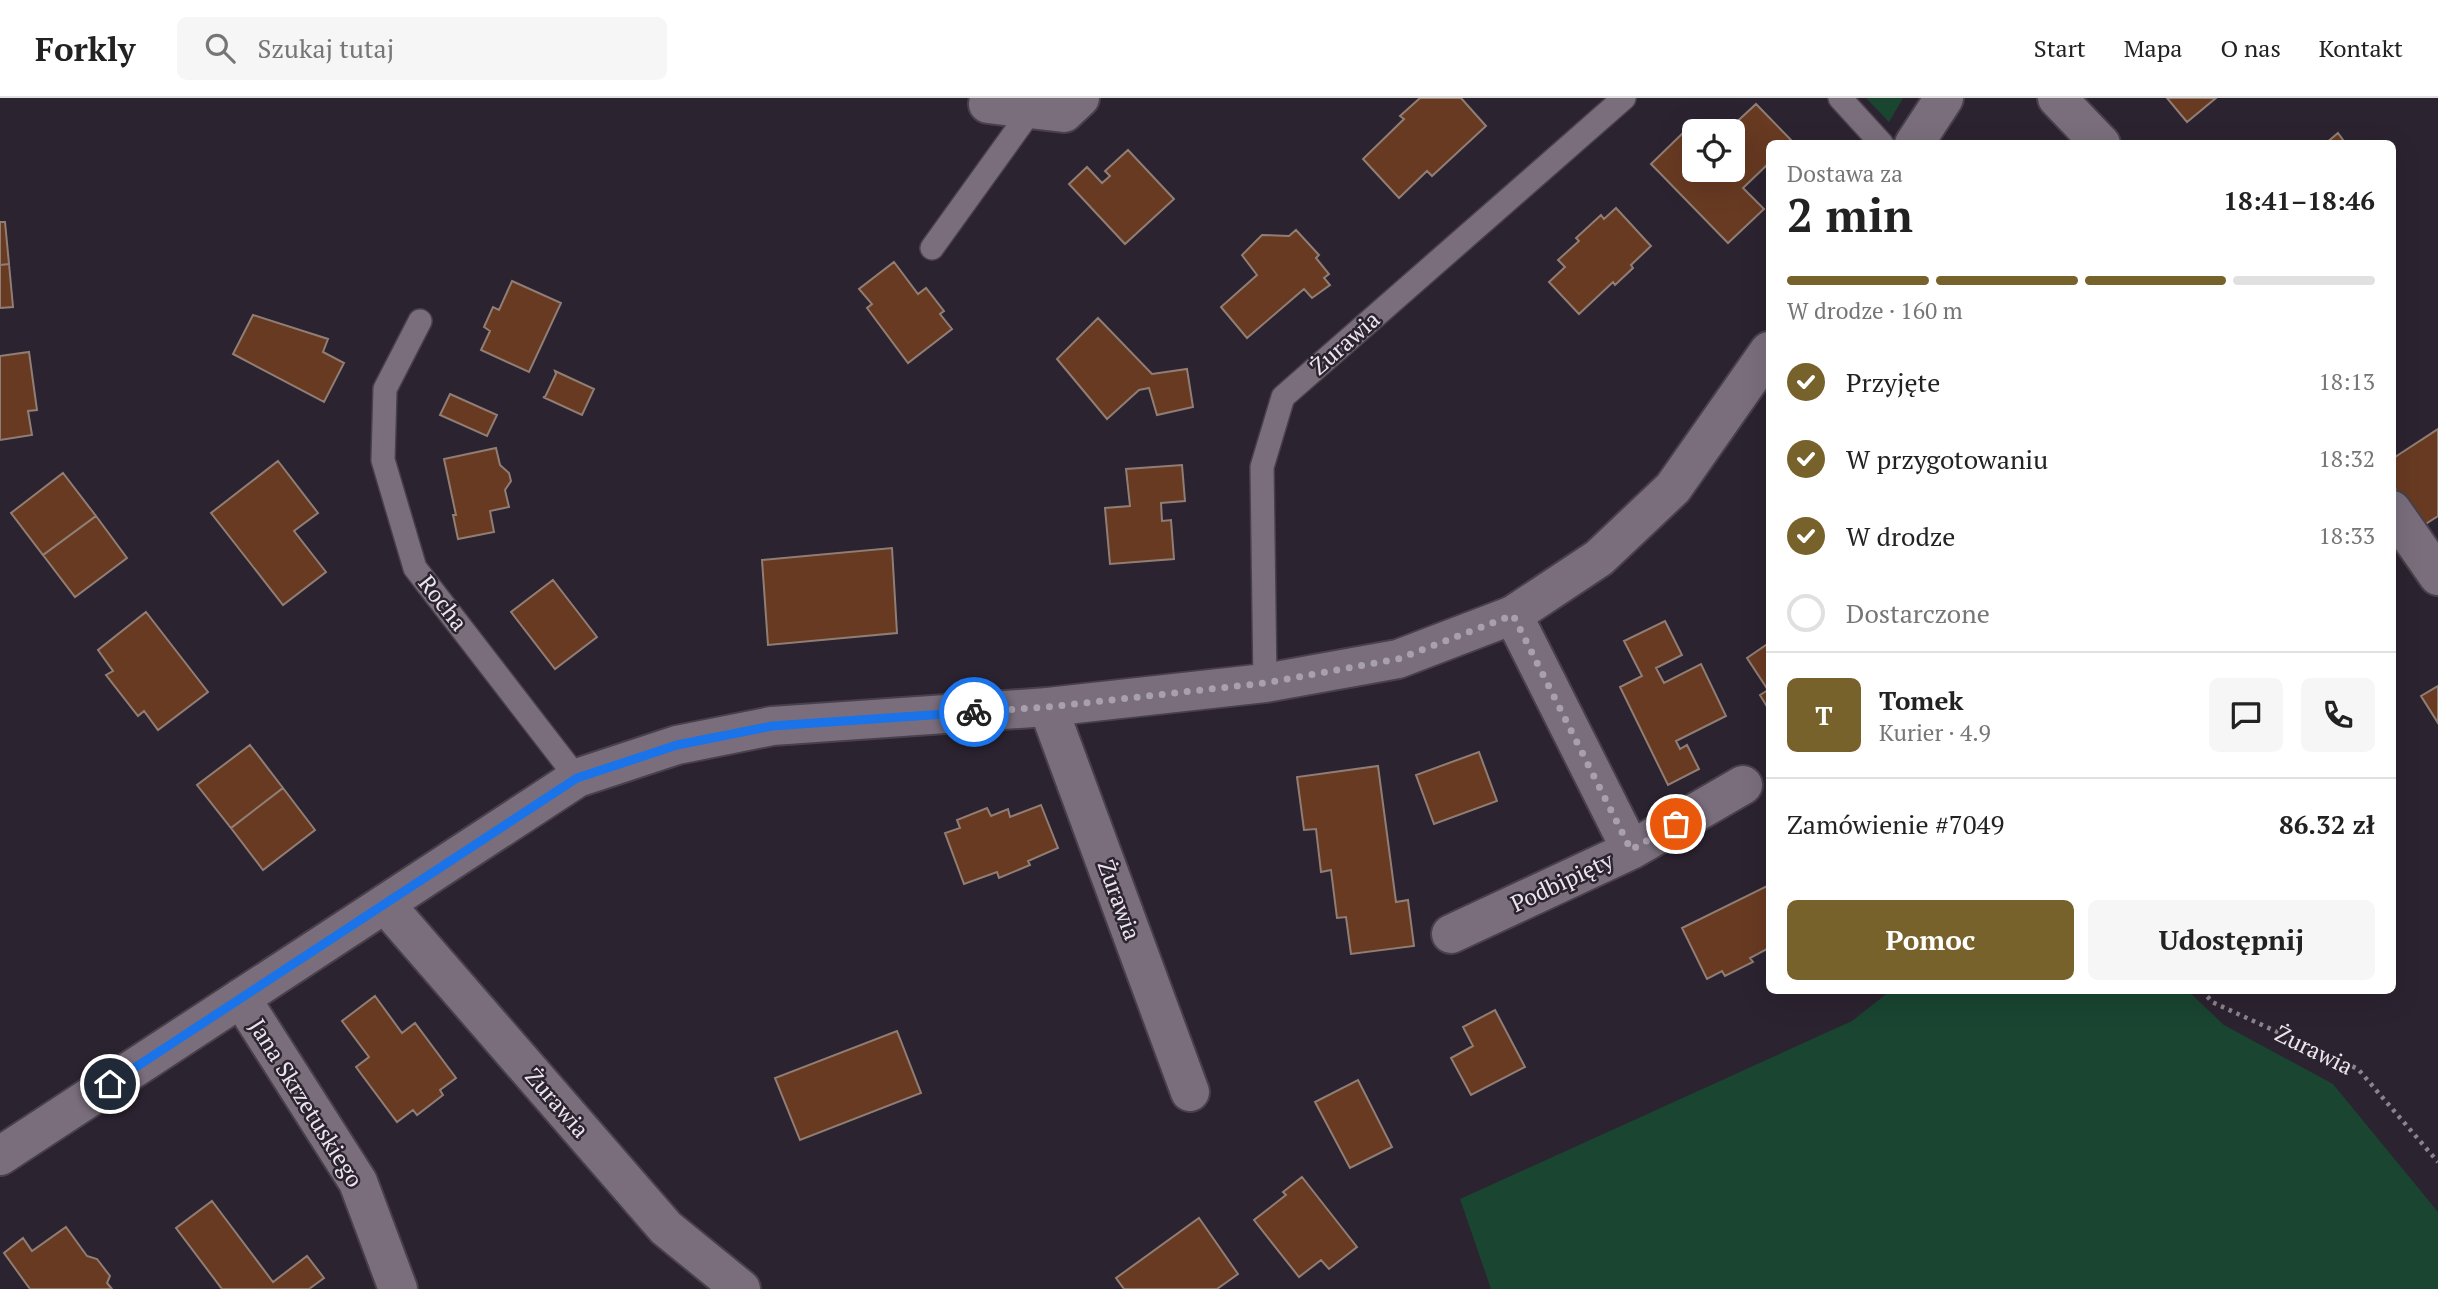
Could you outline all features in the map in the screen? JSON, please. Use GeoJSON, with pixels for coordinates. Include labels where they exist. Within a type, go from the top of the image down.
{"type":"FeatureCollection","features":[{"type":"Feature","properties":{"kind":"street"},"geometry":{"type":"LineString","coordinates":[[1917,140],[1944,98]]}},
{"type":"Feature","properties":{"kind":"street"},"geometry":{"type":"LineString","coordinates":[[2057,98],[2097,140]]}},
{"type":"Feature","properties":{"kind":"street"},"geometry":{"type":"LineString","coordinates":[[988,104],[1058,107]]}},
{"type":"Feature","properties":{"kind":"street"},"geometry":{"type":"LineString","coordinates":[[0,1156],[577,778],[677,745],[772,726],[1048,707],[1265,683],[1398,659],[1513,615],[1599,558],[1673,488],[1766,355]]}},
{"type":"Feature","properties":{"kind":"street"},"geometry":{"type":"LineString","coordinates":[[2396,515],[2433,558]]}},
{"type":"Feature","properties":{"kind":"street"},"geometry":{"type":"LineString","coordinates":[[1513,615],[1631,850]]}},
{"type":"Feature","properties":{"kind":"street","name":"Żurawia"},"geometry":{"type":"LineString","coordinates":[[1048,707],[1190,1092]]}},
{"type":"Feature","properties":{"kind":"street","name":"Podbipięty"},"geometry":{"type":"LineString","coordinates":[[1451,934],[1631,850],[1743,785]]}},
{"type":"Feature","properties":{"kind":"street","name":"Żurawia"},"geometry":{"type":"LineString","coordinates":[[385,904],[666,1228],[741,1289]]}},
{"type":"Feature","properties":{"kind":"street","name":"Jana Skrzetuskiego"},"geometry":{"type":"LineString","coordinates":[[241,998],[358,1182],[398,1289]]}},
{"type":"Feature","properties":{"kind":"lane","name":"Żurawia"},"geometry":{"type":"LineString","coordinates":[[1265,683],[1262,467],[1283,397],[1624,98]]}},
{"type":"Feature","properties":{"kind":"lane"},"geometry":{"type":"LineString","coordinates":[[1840,98],[1878,140]]}},
{"type":"Feature","properties":{"kind":"lane"},"geometry":{"type":"LineString","coordinates":[[932,248],[1058,107]]}},
{"type":"Feature","properties":{"kind":"lane","name":"Rocha"},"geometry":{"type":"LineString","coordinates":[[420,321],[385,389],[383,460],[415,568],[577,778]]}},
{"type":"Feature","properties":{"kind":"path","name":"Żurawia"},"geometry":{"type":"LineString","coordinates":[[2205,994],[2212,1002],[2358,1069],[2438,1162]]}},
{"type":"Feature","properties":{"kind":"green space"},"geometry":{"type":"Polygon","coordinates":[[[1866,98],[1903,98],[1889,122],[1866,98]]]}},
{"type":"Feature","properties":{"kind":"green space"},"geometry":{"type":"Polygon","coordinates":[[[1886,994],[2191,994],[2224,1025],[2333,1084],[2438,1212],[2438,1289],[1491,1289],[1460,1199],[1852,1021],[1886,994]]]}},
{"type":"Feature","properties":{"kind":"building"},"geometry":{"type":"Polygon","coordinates":[[[1420,98],[1461,98],[1486,126],[1432,176],[1427,171],[1399,198],[1363,159],[1404,119],[1400,116],[1420,98]]]}},
{"type":"Feature","properties":{"kind":"building"},"geometry":{"type":"Polygon","coordinates":[[[2167,98],[2216,98],[2187,122],[2167,98]]]}},
{"type":"Feature","properties":{"kind":"building"},"geometry":{"type":"Polygon","coordinates":[[[1756,104],[1791,140],[1766,140],[1766,166],[1743,188],[1764,209],[1728,243],[1651,164],[1682,134],[1682,182],[1745,182],[1745,119],[1740,119],[1756,104]]]}},
{"type":"Feature","properties":{"kind":"building"},"geometry":{"type":"Polygon","coordinates":[[[2338,133],[2343,140],[2330,140],[2338,133]]]}},
{"type":"Feature","properties":{"kind":"building"},"geometry":{"type":"Polygon","coordinates":[[[1128,150],[1174,199],[1125,244],[1069,184],[1087,167],[1102,183],[1110,176],[1105,171],[1128,150]]]}},
{"type":"Feature","properties":{"kind":"building"},"geometry":{"type":"Polygon","coordinates":[[[1616,208],[1651,246],[1615,285],[1613,282],[1579,314],[1549,282],[1565,267],[1558,260],[1579,241],[1576,238],[1601,215],[1604,219],[1616,208]]]}},
{"type":"Feature","properties":{"kind":"building"},"geometry":{"type":"Polygon","coordinates":[[[0,222],[5,222],[9,264],[0,265],[0,222]]]}},
{"type":"Feature","properties":{"kind":"building"},"geometry":{"type":"Polygon","coordinates":[[[1296,230],[1319,255],[1316,258],[1329,274],[1324,278],[1330,285],[1312,298],[1304,289],[1247,338],[1221,307],[1257,275],[1242,255],[1262,235],[1289,236],[1296,230]]]}},
{"type":"Feature","properties":{"kind":"building"},"geometry":{"type":"Polygon","coordinates":[[[894,262],[918,294],[926,288],[944,311],[940,314],[952,329],[908,363],[867,308],[872,304],[859,289],[894,262]]]}},
{"type":"Feature","properties":{"kind":"building"},"geometry":{"type":"Polygon","coordinates":[[[9,264],[13,307],[0,308],[0,265],[9,264]]]}},
{"type":"Feature","properties":{"kind":"building"},"geometry":{"type":"Polygon","coordinates":[[[512,281],[561,303],[529,372],[481,350],[490,331],[484,327],[493,307],[499,310],[512,281]]]}},
{"type":"Feature","properties":{"kind":"building"},"geometry":{"type":"Polygon","coordinates":[[[253,315],[328,339],[323,352],[344,363],[324,402],[233,354],[253,315]]]}},
{"type":"Feature","properties":{"kind":"building"},"geometry":{"type":"Polygon","coordinates":[[[1098,318],[1152,374],[1187,369],[1193,407],[1157,415],[1149,388],[1139,390],[1107,419],[1057,359],[1098,318]]]}},
{"type":"Feature","properties":{"kind":"building"},"geometry":{"type":"Polygon","coordinates":[[[29,352],[37,410],[28,411],[32,435],[0,440],[0,356],[29,352]]]}},
{"type":"Feature","properties":{"kind":"building"},"geometry":{"type":"Polygon","coordinates":[[[555,371],[594,389],[582,415],[543,397],[556,374],[555,371]]]}},
{"type":"Feature","properties":{"kind":"building"},"geometry":{"type":"Polygon","coordinates":[[[450,394],[497,415],[487,436],[440,415],[450,394]]]}},
{"type":"Feature","properties":{"kind":"building"},"geometry":{"type":"Polygon","coordinates":[[[2438,429],[2438,516],[2421,527],[2396,490],[2396,456],[2438,429]]]}},
{"type":"Feature","properties":{"kind":"building"},"geometry":{"type":"Polygon","coordinates":[[[496,448],[500,465],[509,473],[511,481],[505,490],[509,507],[490,511],[494,532],[458,539],[453,515],[456,515],[444,459],[496,448]]]}},
{"type":"Feature","properties":{"kind":"building"},"geometry":{"type":"Polygon","coordinates":[[[278,461],[318,513],[294,531],[326,572],[283,605],[211,513],[278,461]]]}},
{"type":"Feature","properties":{"kind":"building"},"geometry":{"type":"Polygon","coordinates":[[[1182,465],[1185,501],[1161,503],[1162,521],[1171,520],[1174,559],[1110,564],[1105,508],[1130,506],[1126,469],[1182,465]]]}},
{"type":"Feature","properties":{"kind":"building"},"geometry":{"type":"Polygon","coordinates":[[[63,473],[96,516],[43,555],[11,513],[63,473]]]}},
{"type":"Feature","properties":{"kind":"building"},"geometry":{"type":"Polygon","coordinates":[[[96,516],[127,558],[75,597],[43,555],[96,516]]]}},
{"type":"Feature","properties":{"kind":"building"},"geometry":{"type":"Polygon","coordinates":[[[892,548],[897,633],[768,645],[762,560],[892,548]]]}},
{"type":"Feature","properties":{"kind":"building"},"geometry":{"type":"Polygon","coordinates":[[[553,580],[597,637],[555,669],[511,612],[553,580]]]}},
{"type":"Feature","properties":{"kind":"building"},"geometry":{"type":"Polygon","coordinates":[[[146,612],[208,692],[158,730],[144,711],[138,716],[106,675],[113,671],[98,650],[146,612]]]}},
{"type":"Feature","properties":{"kind":"building"},"geometry":{"type":"Polygon","coordinates":[[[1665,621],[1682,655],[1656,668],[1664,683],[1701,664],[1726,716],[1676,741],[1680,749],[1687,745],[1699,769],[1668,785],[1620,687],[1642,676],[1624,641],[1665,621]]]}},
{"type":"Feature","properties":{"kind":"building"},"geometry":{"type":"Polygon","coordinates":[[[1766,645],[1766,687],[1747,658],[1766,645]]]}},
{"type":"Feature","properties":{"kind":"building"},"geometry":{"type":"Polygon","coordinates":[[[2438,686],[2438,723],[2421,696],[2438,686]]]}},
{"type":"Feature","properties":{"kind":"building"},"geometry":{"type":"Polygon","coordinates":[[[1766,691],[1766,705],[1760,695],[1766,691]]]}},
{"type":"Feature","properties":{"kind":"building"},"geometry":{"type":"Polygon","coordinates":[[[250,745],[283,788],[231,828],[197,785],[250,745]]]}},
{"type":"Feature","properties":{"kind":"building"},"geometry":{"type":"Polygon","coordinates":[[[1479,752],[1497,801],[1434,824],[1416,775],[1479,752]]]}},
{"type":"Feature","properties":{"kind":"building"},"geometry":{"type":"Polygon","coordinates":[[[1378,766],[1396,902],[1408,900],[1414,946],[1351,954],[1346,917],[1337,918],[1331,870],[1321,872],[1316,829],[1304,830],[1297,777],[1378,766]]]}},
{"type":"Feature","properties":{"kind":"building"},"geometry":{"type":"Polygon","coordinates":[[[283,788],[315,830],[263,870],[231,828],[283,788]]]}},
{"type":"Feature","properties":{"kind":"building"},"geometry":{"type":"Polygon","coordinates":[[[1041,805],[1058,848],[1028,861],[1030,865],[999,878],[997,872],[964,884],[945,833],[960,828],[957,820],[987,808],[991,816],[1008,809],[1010,817],[1041,805]]]}},
{"type":"Feature","properties":{"kind":"building"},"geometry":{"type":"Polygon","coordinates":[[[1766,886],[1766,950],[1750,958],[1753,962],[1725,976],[1722,971],[1707,979],[1682,928],[1766,886]]]}},
{"type":"Feature","properties":{"kind":"building"},"geometry":{"type":"Polygon","coordinates":[[[375,996],[402,1033],[415,1023],[456,1078],[440,1090],[443,1095],[417,1115],[413,1110],[397,1122],[356,1067],[369,1057],[342,1021],[375,996]]]}},
{"type":"Feature","properties":{"kind":"building"},"geometry":{"type":"Polygon","coordinates":[[[1495,1010],[1525,1067],[1471,1095],[1451,1058],[1473,1046],[1463,1027],[1495,1010]]]}},
{"type":"Feature","properties":{"kind":"building"},"geometry":{"type":"Polygon","coordinates":[[[897,1031],[921,1093],[800,1140],[775,1078],[897,1031]]]}},
{"type":"Feature","properties":{"kind":"building"},"geometry":{"type":"Polygon","coordinates":[[[1358,1080],[1392,1147],[1350,1168],[1315,1102],[1358,1080]]]}},
{"type":"Feature","properties":{"kind":"building"},"geometry":{"type":"Polygon","coordinates":[[[1302,1177],[1357,1247],[1329,1269],[1321,1260],[1299,1277],[1254,1220],[1286,1195],[1283,1192],[1302,1177]]]}},
{"type":"Feature","properties":{"kind":"building"},"geometry":{"type":"Polygon","coordinates":[[[212,1201],[273,1282],[307,1256],[324,1278],[309,1289],[222,1289],[176,1228],[212,1201]]]}},
{"type":"Feature","properties":{"kind":"building"},"geometry":{"type":"Polygon","coordinates":[[[1199,1218],[1238,1274],[1217,1289],[1124,1289],[1116,1278],[1199,1218]]]}},
{"type":"Feature","properties":{"kind":"building"},"geometry":{"type":"Polygon","coordinates":[[[66,1227],[87,1256],[97,1259],[110,1276],[107,1283],[112,1289],[30,1289],[4,1253],[23,1238],[32,1251],[66,1227]]]}},
{"type":"Feature","properties":{"kind":"way so far"},"geometry":{"type":"LineString","coordinates":[[974,712],[1048,707],[1265,683],[1398,659],[1513,615],[1631,850],[1676,824]]}},
{"type":"Feature","properties":{"kind":"route"},"geometry":{"type":"LineString","coordinates":[[110,1084],[577,778],[677,745],[772,726],[974,712]]}}]}
